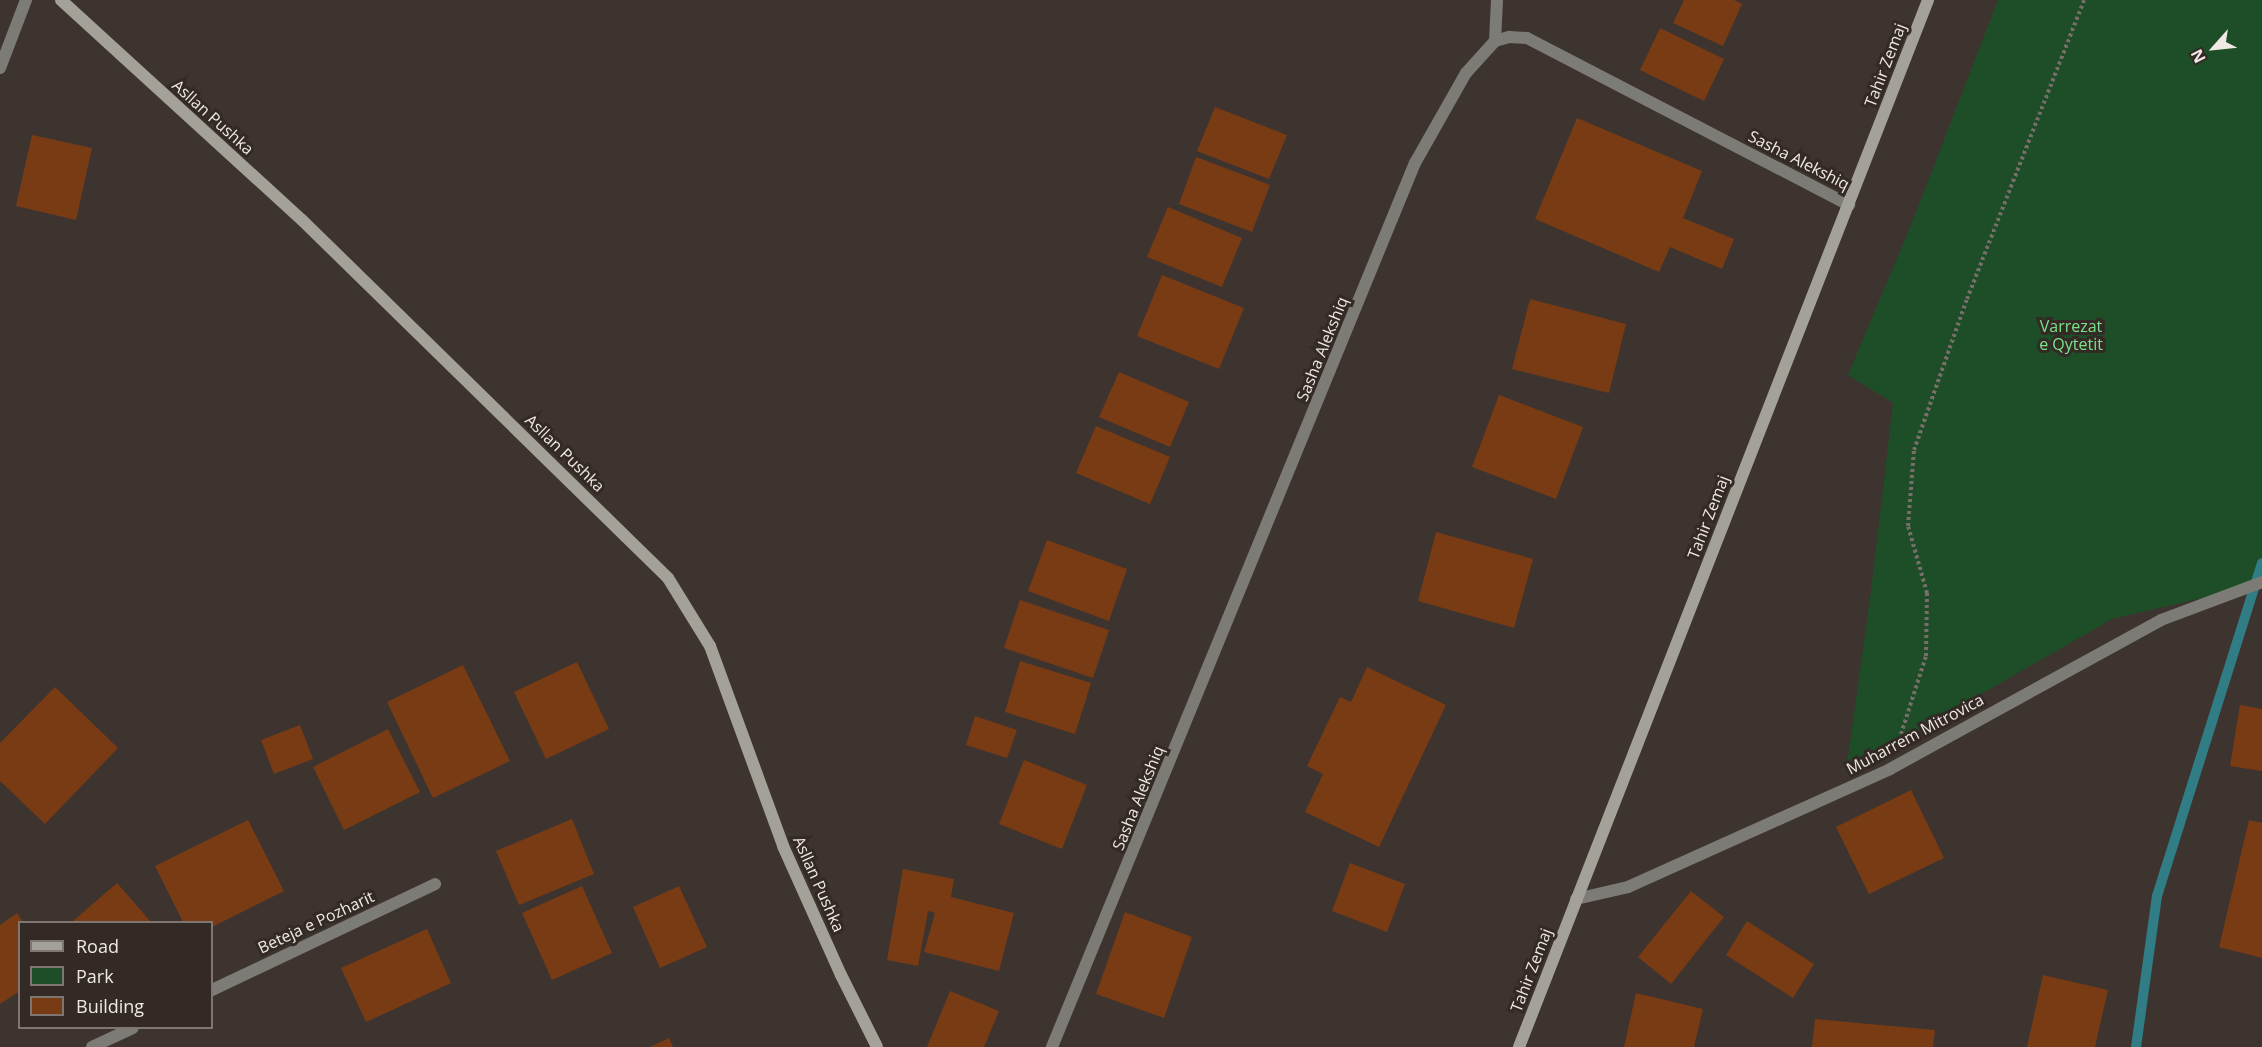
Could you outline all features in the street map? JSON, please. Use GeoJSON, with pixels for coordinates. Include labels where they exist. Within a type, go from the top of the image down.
{"type":"FeatureCollection","features":[{"type":"Feature","properties":{"kind":"main road","name":"Asllan Pushka"},"geometry":{"type":"LineString","coordinates":[[61,0],[302,220],[668,578],[710,646],[783,846],[841,975],[878,1047]]}},
{"type":"Feature","properties":{"kind":"main road","name":"Tahir Zemaj"},"geometry":{"type":"LineString","coordinates":[[1519,1047],[1928,0]]}},
{"type":"Feature","properties":{"kind":"street"},"geometry":{"type":"LineString","coordinates":[[0,68],[26,0]]}},
{"type":"Feature","properties":{"kind":"street"},"geometry":{"type":"LineString","coordinates":[[1495,41],[1497,0]]}},
{"type":"Feature","properties":{"kind":"street","name":"Sasha Alekshiq"},"geometry":{"type":"LineString","coordinates":[[1052,1047],[1415,163],[1466,73],[1495,41],[1509,36],[1527,38],[1849,204]]}},
{"type":"Feature","properties":{"kind":"street","name":"Muharrem Mitrovica"},"geometry":{"type":"LineString","coordinates":[[1576,898],[1628,887],[1890,770],[2161,620],[2262,582]]}},
{"type":"Feature","properties":{"kind":"street","name":"Beteja e Pozharit"},"geometry":{"type":"LineString","coordinates":[[213,990],[435,884]]}},
{"type":"Feature","properties":{"kind":"street"},"geometry":{"type":"LineString","coordinates":[[92,1047],[131,1029]]}},
{"type":"Feature","properties":{"kind":"path"},"geometry":{"type":"LineString","coordinates":[[1890,770],[1926,656],[1927,593],[1908,525],[1914,450],[1967,299],[2084,0]]}},
{"type":"Feature","properties":{"kind":"green space","name":"Varrezat e Qytetit"},"geometry":{"type":"Polygon","coordinates":[[[1998,0],[2262,0],[2262,584],[2112,619],[1846,772],[1871,591],[1893,403],[1848,375],[1911,225],[1998,0]]]}},
{"type":"Feature","properties":{"kind":"building"},"geometry":{"type":"Polygon","coordinates":[[[1684,0],[1734,0],[1742,4],[1723,46],[1673,23],[1684,0]]]}},
{"type":"Feature","properties":{"kind":"building"},"geometry":{"type":"Polygon","coordinates":[[[1660,28],[1724,59],[1704,101],[1640,70],[1660,28]]]}},
{"type":"Feature","properties":{"kind":"building"},"geometry":{"type":"Polygon","coordinates":[[[1215,107],[1287,135],[1269,179],[1197,151],[1215,107]]]}},
{"type":"Feature","properties":{"kind":"building"},"geometry":{"type":"Polygon","coordinates":[[[1577,118],[1702,171],[1683,218],[1734,239],[1722,269],[1670,247],[1659,272],[1535,219],[1577,118]]]}},
{"type":"Feature","properties":{"kind":"building"},"geometry":{"type":"Polygon","coordinates":[[[32,135],[92,148],[76,220],[16,206],[32,135]]]}},
{"type":"Feature","properties":{"kind":"building"},"geometry":{"type":"Polygon","coordinates":[[[1196,157],[1270,185],[1252,232],[1179,204],[1196,157]]]}},
{"type":"Feature","properties":{"kind":"building"},"geometry":{"type":"Polygon","coordinates":[[[1168,207],[1242,238],[1222,287],[1147,257],[1168,207]]]}},
{"type":"Feature","properties":{"kind":"building"},"geometry":{"type":"Polygon","coordinates":[[[1162,275],[1244,308],[1219,369],[1137,336],[1162,275]]]}},
{"type":"Feature","properties":{"kind":"building"},"geometry":{"type":"Polygon","coordinates":[[[1530,299],[1626,324],[1609,393],[1512,369],[1530,299]]]}},
{"type":"Feature","properties":{"kind":"building"},"geometry":{"type":"Polygon","coordinates":[[[1119,372],[1189,402],[1170,447],[1099,417],[1119,372]]]}},
{"type":"Feature","properties":{"kind":"building"},"geometry":{"type":"Polygon","coordinates":[[[1499,395],[1583,427],[1556,499],[1472,467],[1499,395]]]}},
{"type":"Feature","properties":{"kind":"building"},"geometry":{"type":"Polygon","coordinates":[[[1096,426],[1170,457],[1150,504],[1076,473],[1096,426]]]}},
{"type":"Feature","properties":{"kind":"building"},"geometry":{"type":"Polygon","coordinates":[[[1436,532],[1533,559],[1514,628],[1418,601],[1436,532]]]}},
{"type":"Feature","properties":{"kind":"building"},"geometry":{"type":"Polygon","coordinates":[[[1047,540],[1127,569],[1109,621],[1028,591],[1047,540]]]}},
{"type":"Feature","properties":{"kind":"building"},"geometry":{"type":"Polygon","coordinates":[[[1020,600],[1109,630],[1093,678],[1004,648],[1020,600]]]}},
{"type":"Feature","properties":{"kind":"building"},"geometry":{"type":"Polygon","coordinates":[[[1020,661],[1091,683],[1075,734],[1005,712],[1020,661]]]}},
{"type":"Feature","properties":{"kind":"building"},"geometry":{"type":"Polygon","coordinates":[[[577,662],[609,729],[546,759],[514,692],[577,662]]]}},
{"type":"Feature","properties":{"kind":"building"},"geometry":{"type":"Polygon","coordinates":[[[463,665],[510,761],[433,798],[387,702],[463,665]]]}},
{"type":"Feature","properties":{"kind":"building"},"geometry":{"type":"Polygon","coordinates":[[[1367,667],[1446,705],[1379,847],[1305,812],[1323,774],[1307,766],[1340,697],[1351,702],[1367,667]]]}},
{"type":"Feature","properties":{"kind":"building"},"geometry":{"type":"Polygon","coordinates":[[[55,687],[118,748],[45,824],[0,781],[0,743],[55,687]]]}},
{"type":"Feature","properties":{"kind":"building"},"geometry":{"type":"Polygon","coordinates":[[[2240,705],[2262,709],[2262,771],[2230,766],[2240,705]]]}},
{"type":"Feature","properties":{"kind":"building"},"geometry":{"type":"Polygon","coordinates":[[[975,716],[1017,730],[1007,758],[966,745],[975,716]]]}},
{"type":"Feature","properties":{"kind":"building"},"geometry":{"type":"Polygon","coordinates":[[[300,725],[313,759],[274,774],[261,740],[300,725]]]}},
{"type":"Feature","properties":{"kind":"building"},"geometry":{"type":"Polygon","coordinates":[[[388,729],[420,792],[344,830],[313,767],[388,729]]]}},
{"type":"Feature","properties":{"kind":"building"},"geometry":{"type":"Polygon","coordinates":[[[1024,760],[1087,785],[1062,849],[999,824],[1024,760]]]}},
{"type":"Feature","properties":{"kind":"building"},"geometry":{"type":"Polygon","coordinates":[[[1911,790],[1944,858],[1869,894],[1836,827],[1911,790]]]}},
{"type":"Feature","properties":{"kind":"building"},"geometry":{"type":"Polygon","coordinates":[[[572,819],[594,874],[519,905],[496,851],[572,819]]]}},
{"type":"Feature","properties":{"kind":"building"},"geometry":{"type":"Polygon","coordinates":[[[248,820],[284,891],[213,926],[213,921],[182,921],[155,866],[248,820]]]}},
{"type":"Feature","properties":{"kind":"building"},"geometry":{"type":"Polygon","coordinates":[[[2249,820],[2262,823],[2262,958],[2219,947],[2249,820]]]}},
{"type":"Feature","properties":{"kind":"building"},"geometry":{"type":"Polygon","coordinates":[[[1350,863],[1405,884],[1387,932],[1332,911],[1350,863]]]}},
{"type":"Feature","properties":{"kind":"building"},"geometry":{"type":"Polygon","coordinates":[[[903,869],[954,879],[951,897],[1014,913],[999,971],[924,952],[935,913],[928,911],[918,966],[887,960],[903,869]]]}},
{"type":"Feature","properties":{"kind":"building"},"geometry":{"type":"Polygon","coordinates":[[[117,883],[150,921],[73,921],[117,883]]]}},
{"type":"Feature","properties":{"kind":"building"},"geometry":{"type":"Polygon","coordinates":[[[582,886],[612,953],[552,980],[522,913],[582,886]]]}},
{"type":"Feature","properties":{"kind":"building"},"geometry":{"type":"Polygon","coordinates":[[[679,886],[707,947],[660,968],[633,907],[679,886]]]}},
{"type":"Feature","properties":{"kind":"building"},"geometry":{"type":"Polygon","coordinates":[[[1691,891],[1724,917],[1671,984],[1638,957],[1691,891]]]}},
{"type":"Feature","properties":{"kind":"building"},"geometry":{"type":"Polygon","coordinates":[[[1125,912],[1192,937],[1164,1018],[1096,994],[1125,912]]]}},
{"type":"Feature","properties":{"kind":"building"},"geometry":{"type":"Polygon","coordinates":[[[17,913],[22,921],[18,921],[18,992],[0,1004],[0,925],[17,913]]]}},
{"type":"Feature","properties":{"kind":"building"},"geometry":{"type":"Polygon","coordinates":[[[1747,921],[1814,964],[1793,998],[1726,955],[1747,921]]]}},
{"type":"Feature","properties":{"kind":"building"},"geometry":{"type":"Polygon","coordinates":[[[427,929],[451,983],[366,1022],[341,968],[427,929]]]}},
{"type":"Feature","properties":{"kind":"building"},"geometry":{"type":"Polygon","coordinates":[[[2043,975],[2108,990],[2095,1047],[2027,1047],[2043,975]]]}},
{"type":"Feature","properties":{"kind":"building"},"geometry":{"type":"Polygon","coordinates":[[[950,991],[999,1011],[984,1047],[927,1047],[950,991]]]}},
{"type":"Feature","properties":{"kind":"building"},"geometry":{"type":"Polygon","coordinates":[[[1636,993],[1703,1009],[1694,1047],[1624,1047],[1636,993]]]}},
{"type":"Feature","properties":{"kind":"building"},"geometry":{"type":"Polygon","coordinates":[[[1815,1019],[1935,1030],[1933,1047],[1812,1047],[1815,1019]]]}},
{"type":"Feature","properties":{"kind":"building"},"geometry":{"type":"Polygon","coordinates":[[[669,1038],[673,1047],[650,1047],[669,1038]]]}},
{"type":"Feature","properties":{"kind":"waterway"},"geometry":{"type":"LineString","coordinates":[[2136,1047],[2157,896],[2262,563]]}}]}
